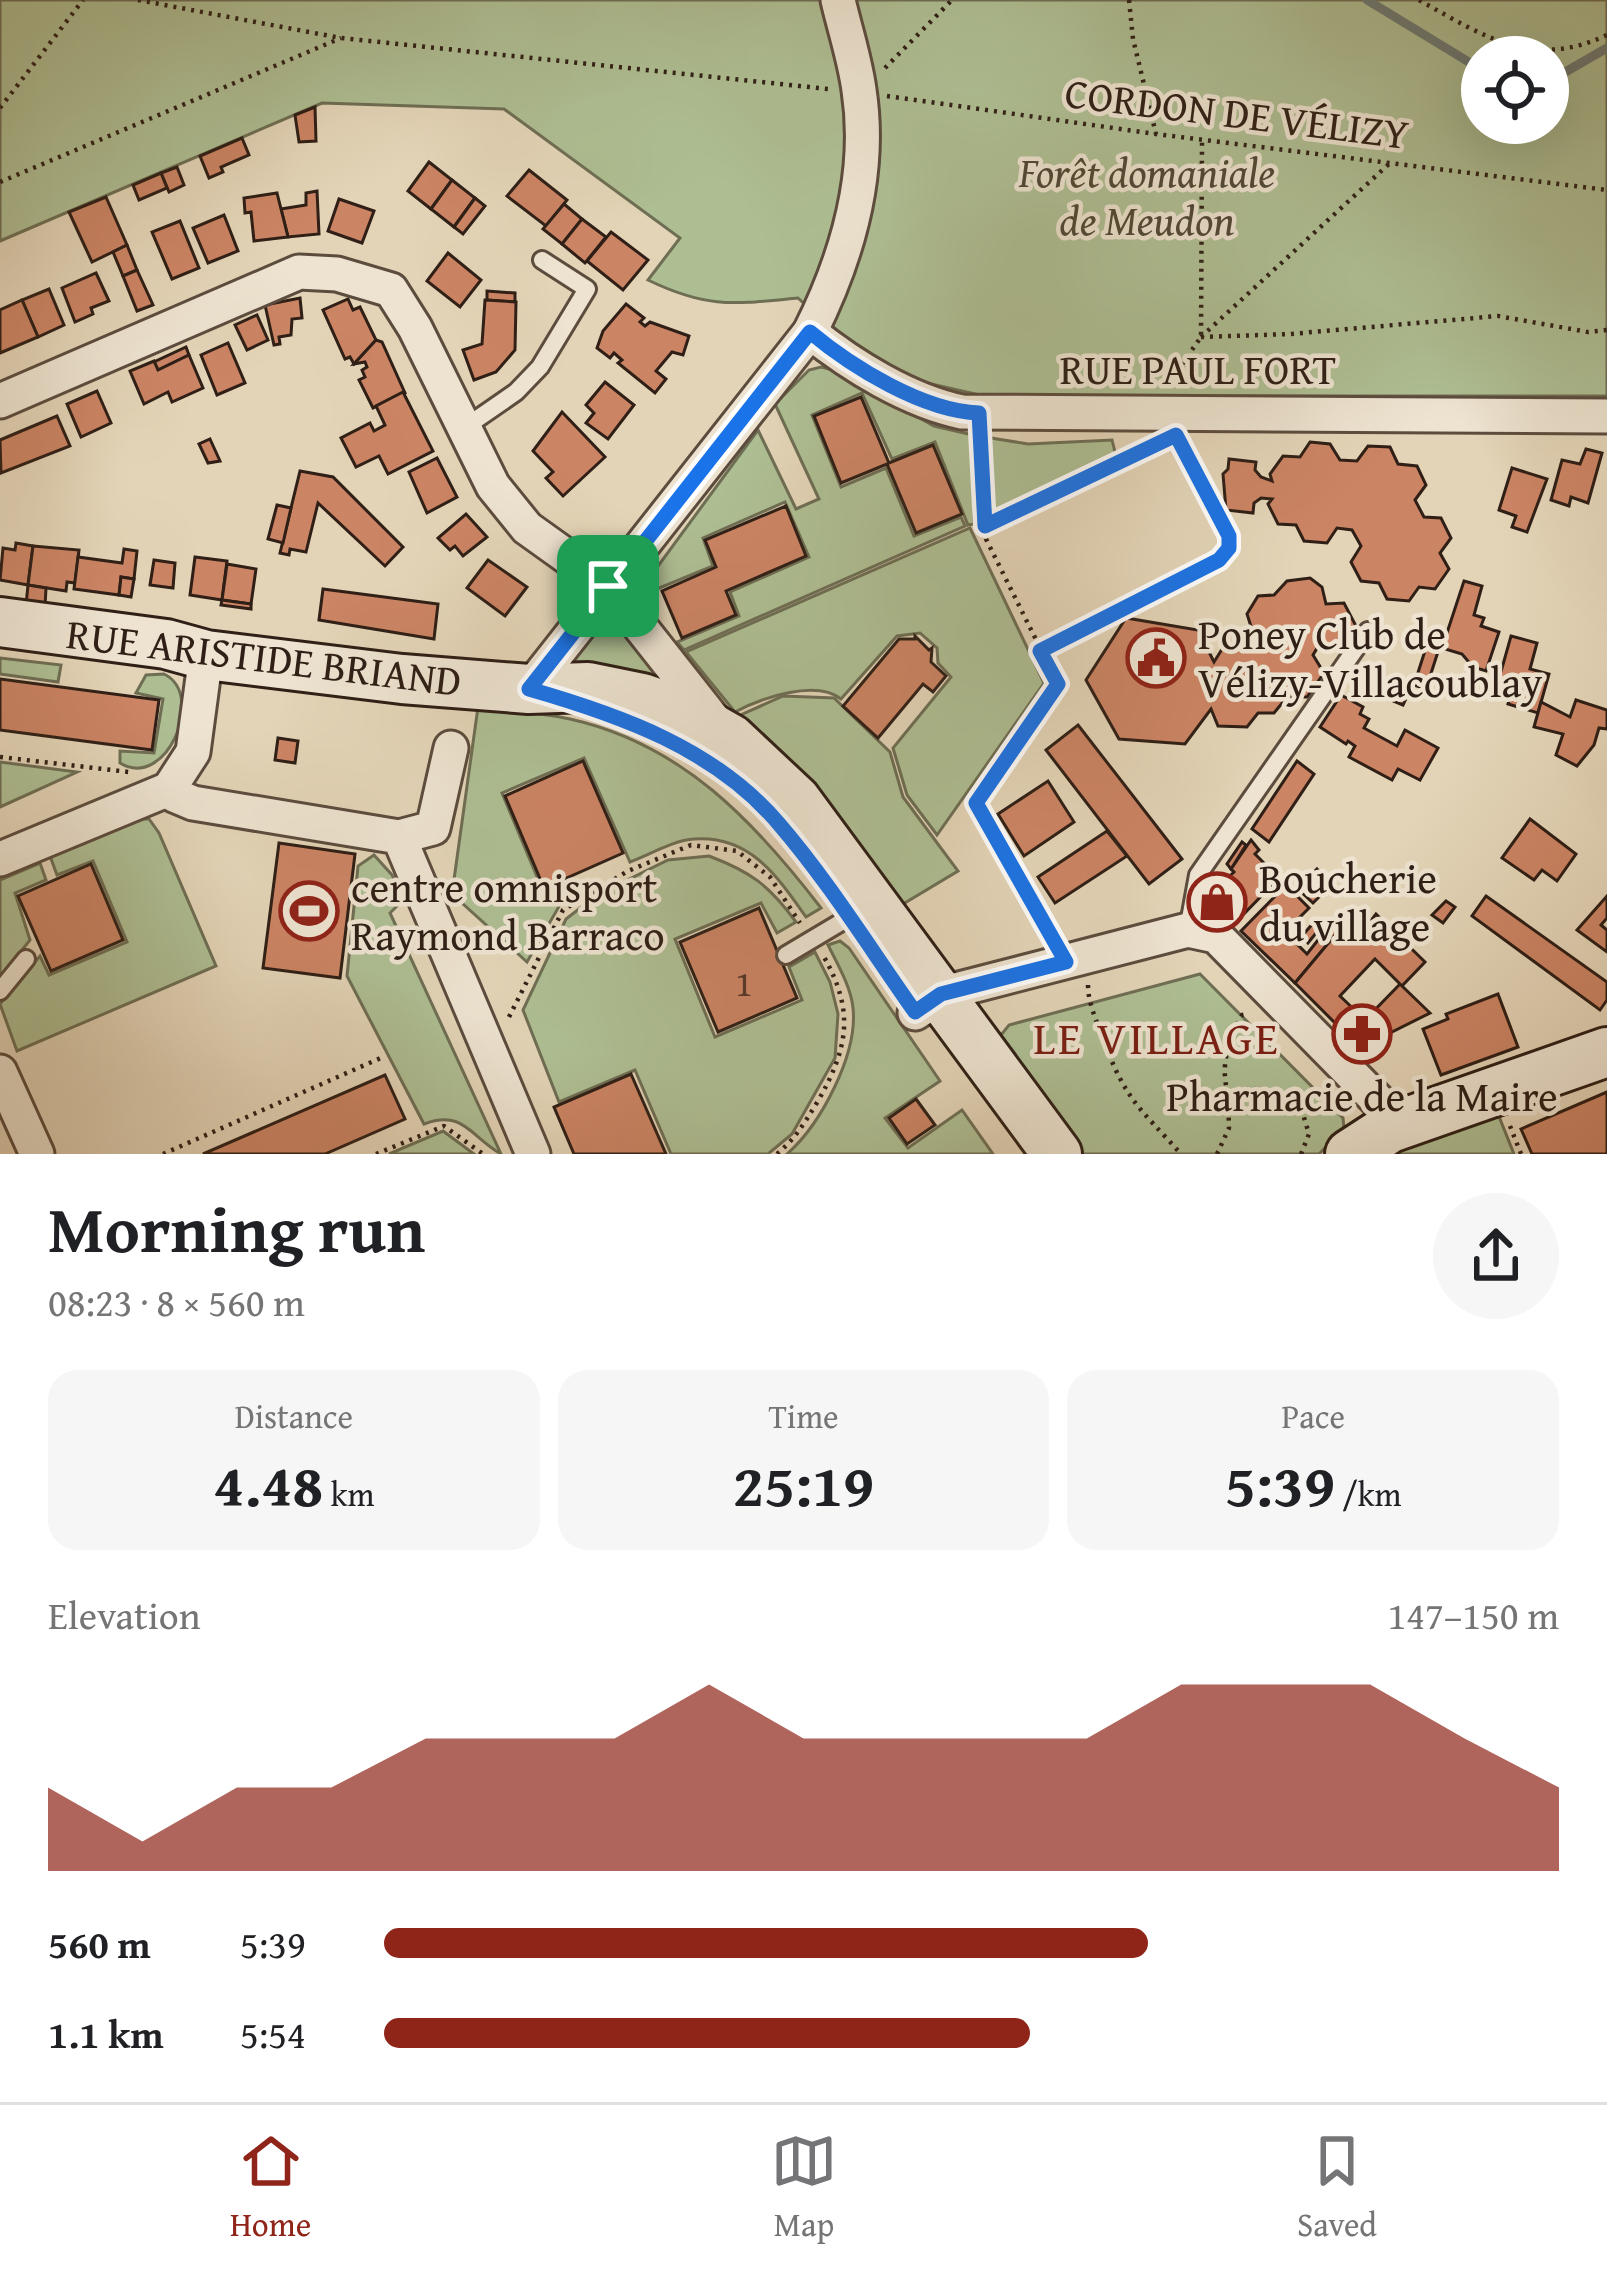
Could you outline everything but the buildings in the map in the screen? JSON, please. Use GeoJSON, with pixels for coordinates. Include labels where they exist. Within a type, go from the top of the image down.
{"type":"FeatureCollection","features":[{"type":"Feature","properties":{"kind":"street"},"geometry":{"type":"LineString","coordinates":[[529,689],[810,332],[835,281],[851,234],[860,153],[860,93],[838,0]]}},
{"type":"Feature","properties":{"kind":"street"},"geometry":{"type":"LineString","coordinates":[[0,400],[299,272],[337,274],[392,290],[494,486],[527,528],[608,586],[731,739]]}},
{"type":"Feature","properties":{"kind":"street","name":"RUE PAUL FORT"},"geometry":{"type":"LineString","coordinates":[[810,332],[937,407],[979,413],[1607,416]]}},
{"type":"Feature","properties":{"kind":"street","name":"RUE ARISTIDE BRIAND"},"geometry":{"type":"LineString","coordinates":[[0,622],[166,644],[206,655],[402,679],[529,689],[588,687],[686,713],[731,739],[796,800],[1018,1154]]}},
{"type":"Feature","properties":{"kind":"street"},"geometry":{"type":"LineString","coordinates":[[206,655],[193,752],[173,783],[173,795],[194,803],[399,837],[433,828],[451,748]]}},
{"type":"Feature","properties":{"kind":"street","name":"RUE ARISTIDE BRIAND"},"geometry":{"type":"LineString","coordinates":[[529,689],[611,713],[670,740],[730,779],[778,821],[832,929],[928,1004],[1057,1154]]}},
{"type":"Feature","properties":{"kind":"street"},"geometry":{"type":"LineString","coordinates":[[0,859],[173,783]]}},
{"type":"Feature","properties":{"kind":"street"},"geometry":{"type":"LineString","coordinates":[[399,837],[533,1154]]}},
{"type":"Feature","properties":{"kind":"street"},"geometry":{"type":"LineString","coordinates":[[928,1004],[1000,971],[1202,933],[1380,1103],[1370,1141]]}},
{"type":"Feature","properties":{"kind":"street"},"geometry":{"type":"LineString","coordinates":[[1370,1141],[1607,1052]]}},
{"type":"Feature","properties":{"kind":"street"},"geometry":{"type":"LineString","coordinates":[[0,1072],[37,1154]]}},
{"type":"Feature","properties":{"kind":"lane"},"geometry":{"type":"LineString","coordinates":[[464,428],[516,392],[540,367],[587,289],[542,260]]}},
{"type":"Feature","properties":{"kind":"lane"},"geometry":{"type":"LineString","coordinates":[[1202,933],[1198,875],[1368,631]]}},
{"type":"Feature","properties":{"kind":"lane"},"geometry":{"type":"LineString","coordinates":[[786,956],[832,929]]}},
{"type":"Feature","properties":{"kind":"lane"},"geometry":{"type":"LineString","coordinates":[[0,992],[26,958]]}},
{"type":"Feature","properties":{"kind":"path"},"geometry":{"type":"LineString","coordinates":[[0,108],[83,0]]}},
{"type":"Feature","properties":{"kind":"path","name":"CORDON DE VÉLIZY"},"geometry":{"type":"LineString","coordinates":[[138,0],[341,38],[860,93],[1607,190]]}},
{"type":"Feature","properties":{"kind":"path"},"geometry":{"type":"LineString","coordinates":[[860,93],[952,0]]}},
{"type":"Feature","properties":{"kind":"path"},"geometry":{"type":"LineString","coordinates":[[1129,0],[1133,39],[1156,134]]}},
{"type":"Feature","properties":{"kind":"path"},"geometry":{"type":"LineString","coordinates":[[1419,0],[1494,42],[1547,52],[1607,34]]}},
{"type":"Feature","properties":{"kind":"path"},"geometry":{"type":"LineString","coordinates":[[0,182],[341,38]]}},
{"type":"Feature","properties":{"kind":"path"},"geometry":{"type":"LineString","coordinates":[[1201,337],[1202,140]]}},
{"type":"Feature","properties":{"kind":"path"},"geometry":{"type":"LineString","coordinates":[[1179,391],[1180,368],[1201,337],[1390,163]]}},
{"type":"Feature","properties":{"kind":"path"},"geometry":{"type":"LineString","coordinates":[[1201,337],[1498,316],[1588,332],[1607,330]]}},
{"type":"Feature","properties":{"kind":"path"},"geometry":{"type":"LineString","coordinates":[[979,413],[986,539],[1058,684],[976,803],[1074,960],[1115,1073],[1131,1101],[1181,1154]]}},
{"type":"Feature","properties":{"kind":"path"},"geometry":{"type":"LineString","coordinates":[[1040,651],[1219,560],[1229,548],[1229,536],[1176,435]]}},
{"type":"Feature","properties":{"kind":"path"},"geometry":{"type":"LineString","coordinates":[[985,526],[1152,445]]}},
{"type":"Feature","properties":{"kind":"path"},"geometry":{"type":"LineString","coordinates":[[0,758],[173,783]]}},
{"type":"Feature","properties":{"kind":"path"},"geometry":{"type":"LineString","coordinates":[[489,1058],[563,910],[628,872],[691,844],[737,851],[832,929],[832,970],[846,1012],[840,1061],[796,1138],[777,1154]]}},
{"type":"Feature","properties":{"kind":"path"},"geometry":{"type":"LineString","coordinates":[[1217,1154],[1228,1128],[1223,1077],[1234,1030],[1245,1012],[1260,1027]]}},
{"type":"Feature","properties":{"kind":"path"},"geometry":{"type":"LineString","coordinates":[[163,1154],[382,1058]]}},
{"type":"Feature","properties":{"kind":"path"},"geometry":{"type":"LineString","coordinates":[[1228,1094],[1244,1087],[1277,1092],[1302,1111],[1309,1134],[1301,1154]]}},
{"type":"Feature","properties":{"kind":"path"},"geometry":{"type":"LineString","coordinates":[[1302,1111],[1322,1091]]}},
{"type":"Feature","properties":{"kind":"path"},"geometry":{"type":"LineString","coordinates":[[376,1154],[444,1126],[483,1154]]}},
{"type":"Feature","properties":{"kind":"green space","name":"Forêt domaniale de Meudon"},"geometry":{"type":"Polygon","coordinates":[[[0,0],[1607,0],[1607,396],[984,396],[918,381],[850,346],[798,298],[705,300],[648,280],[680,238],[504,109],[322,103],[0,241],[0,0]]]}},
{"type":"Feature","properties":{"kind":"green space"},"geometry":{"type":"Polygon","coordinates":[[[809,370],[837,371],[934,426],[973,435],[974,524],[968,525],[935,442],[892,459],[862,393],[812,415],[841,487],[886,468],[914,536],[961,517],[965,526],[684,650],[677,642],[739,616],[730,592],[809,557],[785,502],[703,538],[713,566],[657,589],[647,581],[758,430],[796,509],[819,499],[775,404],[809,370]]]}},
{"type":"Feature","properties":{"kind":"green space"},"geometry":{"type":"Polygon","coordinates":[[[985,437],[1028,444],[1112,440],[1116,456],[992,516],[985,437]]]}},
{"type":"Feature","properties":{"kind":"green space"},"geometry":{"type":"Polygon","coordinates":[[[970,528],[1044,683],[937,835],[907,795],[893,748],[951,677],[938,663],[937,648],[920,633],[897,636],[841,699],[830,693],[803,691],[773,696],[735,712],[686,652],[970,528]]]}},
{"type":"Feature","properties":{"kind":"green space"},"geometry":{"type":"Polygon","coordinates":[[[612,619],[664,686],[569,670],[586,639],[612,619]]]}},
{"type":"Feature","properties":{"kind":"green space"},"geometry":{"type":"Polygon","coordinates":[[[0,658],[61,665],[58,682],[0,674],[0,658]]]}},
{"type":"Feature","properties":{"kind":"green space"},"geometry":{"type":"Polygon","coordinates":[[[164,674],[176,685],[182,701],[175,737],[152,764],[137,768],[120,763],[120,751],[154,753],[163,699],[136,693],[146,675],[164,674]]]}},
{"type":"Feature","properties":{"kind":"green space"},"geometry":{"type":"Polygon","coordinates":[[[783,696],[834,698],[890,752],[903,797],[958,871],[893,910],[736,717],[783,696]]]}},
{"type":"Feature","properties":{"kind":"green space"},"geometry":{"type":"Polygon","coordinates":[[[478,707],[570,719],[647,747],[681,767],[742,817],[821,908],[806,917],[760,861],[731,844],[694,839],[630,862],[584,758],[502,793],[543,891],[554,888],[561,903],[527,962],[452,894],[478,707]]]}},
{"type":"Feature","properties":{"kind":"green space"},"geometry":{"type":"Polygon","coordinates":[[[0,762],[77,772],[0,807],[0,762]]]}},
{"type":"Feature","properties":{"kind":"green space"},"geometry":{"type":"Polygon","coordinates":[[[135,819],[149,819],[159,833],[216,966],[17,1051],[0,1004],[40,956],[49,975],[127,942],[93,861],[57,875],[50,856],[135,819]]]}},
{"type":"Feature","properties":{"kind":"green space"},"geometry":{"type":"Polygon","coordinates":[[[374,855],[405,898],[390,913],[501,1154],[457,1122],[424,1124],[347,976],[358,866],[374,855]]]}},
{"type":"Feature","properties":{"kind":"green space"},"geometry":{"type":"Polygon","coordinates":[[[709,856],[758,881],[796,922],[777,933],[761,903],[675,939],[715,1037],[802,1000],[789,967],[815,952],[830,982],[838,1014],[835,1058],[792,1134],[768,1154],[671,1154],[635,1070],[559,1102],[523,1010],[566,919],[597,895],[668,860],[709,856]]]}},
{"type":"Feature","properties":{"kind":"green space"},"geometry":{"type":"Polygon","coordinates":[[[40,863],[46,880],[15,893],[30,940],[0,978],[0,880],[40,863]]]}},
{"type":"Feature","properties":{"kind":"green space"},"geometry":{"type":"Polygon","coordinates":[[[840,941],[940,1081],[885,1118],[908,1148],[962,1110],[993,1154],[787,1154],[824,1107],[850,1046],[852,1000],[828,945],[840,941]]]}},
{"type":"Feature","properties":{"kind":"green space"},"geometry":{"type":"Polygon","coordinates":[[[1200,974],[1343,1118],[1344,1129],[1319,1154],[1082,1154],[1002,1053],[1001,1035],[1009,1025],[1200,974]]]}},
{"type":"Feature","properties":{"kind":"green space"},"geometry":{"type":"Polygon","coordinates":[[[1496,1109],[1514,1154],[1385,1154],[1496,1109]]]}},
{"type":"Feature","properties":{"kind":"green space"},"geometry":{"type":"Polygon","coordinates":[[[443,1131],[474,1154],[389,1154],[443,1131]]]}},
{"type":"Feature","properties":{"kind":"waterway"},"geometry":{"type":"LineString","coordinates":[[1367,0],[1461,57]]}},
{"type":"Feature","properties":{"kind":"waterway"},"geometry":{"type":"LineString","coordinates":[[1569,70],[1607,48]]}},
{"type":"Feature","properties":{"kind":"place","name":"Poney Club de Vélizy-Villacoublay"},"geometry":{"type":"Point","coordinates":[1156,658]}},
{"type":"Feature","properties":{"kind":"place","name":"Boucherie du village"},"geometry":{"type":"Point","coordinates":[1217,902]}},
{"type":"Feature","properties":{"kind":"place","name":"centre omnisport Raymond Barraco"},"geometry":{"type":"Point","coordinates":[309,911]}},
{"type":"Feature","properties":{"kind":"place","name":"Pharmacie de la Maire"},"geometry":{"type":"Point","coordinates":[1362,1034]}},
{"type":"Feature","properties":{"kind":"district","name":"LE VILLAGE"},"geometry":{"type":"Point","coordinates":[1157,1038]}},
{"type":"Feature","properties":{"kind":"route"},"geometry":{"type":"LineString","coordinates":[[810,332],[937,407],[979,413],[985,526],[1176,435],[1229,536],[1229,548],[1219,560],[1040,651],[1058,684],[976,803],[1066,962],[941,994],[915,1012],[778,821],[730,779],[670,740],[611,713],[529,689],[608,586],[810,332]]}}]}
